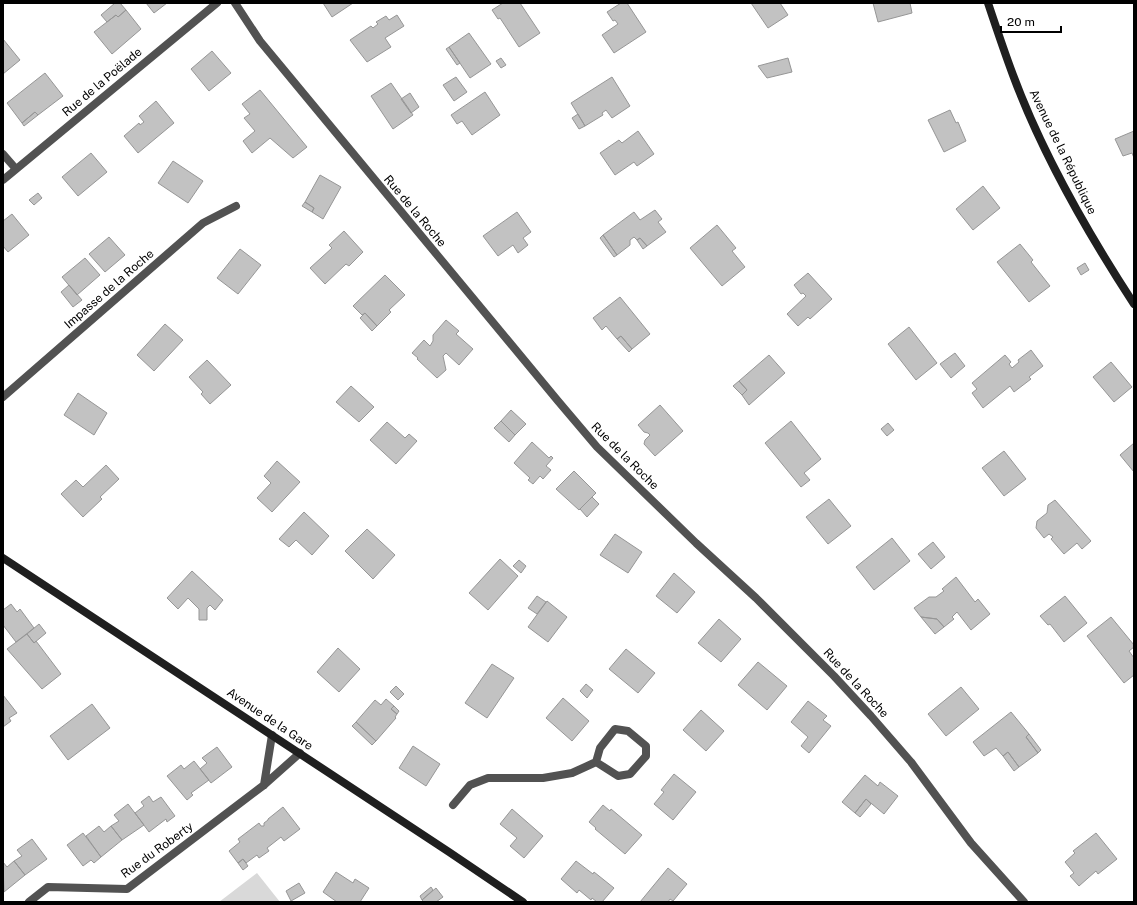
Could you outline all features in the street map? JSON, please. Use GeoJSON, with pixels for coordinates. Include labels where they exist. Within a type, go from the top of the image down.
{"type":"FeatureCollection","features":[{"type":"Feature","properties":{"kind":"street","name":"Rue de la Poëlade"},"geometry":{"type":"LineString","coordinates":[[3,180],[217,3]]}},
{"type":"Feature","properties":{"kind":"street","name":"Rue de la Roche"},"geometry":{"type":"LineString","coordinates":[[235,3],[260,41],[558,402],[597,447],[691,538],[756,598],[834,676],[911,762],[971,843],[1024,902]]}},
{"type":"Feature","properties":{"kind":"street","name":"Avenue de la République"},"geometry":{"type":"LineString","coordinates":[[988,3],[1013,75],[1036,131],[1066,190],[1099,249],[1134,304]]}},
{"type":"Feature","properties":{"kind":"street"},"geometry":{"type":"LineString","coordinates":[[3,154],[16,169]]}},
{"type":"Feature","properties":{"kind":"street","name":"Impasse de la Roche"},"geometry":{"type":"LineString","coordinates":[[3,397],[203,223],[236,206]]}},
{"type":"Feature","properties":{"kind":"street","name":"Avenue de la Gare"},"geometry":{"type":"LineString","coordinates":[[3,558],[523,902]]}},
{"type":"Feature","properties":{"kind":"street"},"geometry":{"type":"LineString","coordinates":[[454,805],[470,784],[488,778],[543,778],[572,773],[596,762],[600,748],[615,729],[628,731],[646,746],[646,756],[630,774],[618,776],[596,762]]}},
{"type":"Feature","properties":{"kind":"street"},"geometry":{"type":"LineString","coordinates":[[264,785],[272,735]]}},
{"type":"Feature","properties":{"kind":"street","name":"Rue du Roberty"},"geometry":{"type":"LineString","coordinates":[[29,902],[48,887],[127,889],[264,785],[300,754]]}},
{"type":"Feature","properties":{"kind":"shaded area"},"geometry":{"type":"Polygon","coordinates":[[[257,873],[280,902],[219,902],[257,873]]]}},
{"type":"Feature","properties":{"kind":"building"},"geometry":{"type":"Polygon","coordinates":[[[115,3],[120,3],[126,10],[118,17],[116,15],[107,22],[101,15],[115,3]]]}},
{"type":"Feature","properties":{"kind":"building"},"geometry":{"type":"Polygon","coordinates":[[[146,3],[167,3],[154,13],[146,3]]]}},
{"type":"Feature","properties":{"kind":"building"},"geometry":{"type":"Polygon","coordinates":[[[323,3],[353,3],[332,17],[323,3]]]}},
{"type":"Feature","properties":{"kind":"building"},"geometry":{"type":"Polygon","coordinates":[[[503,3],[520,3],[540,33],[519,47],[500,18],[498,19],[492,10],[503,3]]]}},
{"type":"Feature","properties":{"kind":"building"},"geometry":{"type":"Polygon","coordinates":[[[621,3],[627,3],[646,32],[614,53],[602,35],[618,24],[615,20],[613,21],[607,12],[621,3]]]}},
{"type":"Feature","properties":{"kind":"building"},"geometry":{"type":"Polygon","coordinates":[[[751,3],[780,3],[788,15],[768,28],[751,3]]]}},
{"type":"Feature","properties":{"kind":"building"},"geometry":{"type":"Polygon","coordinates":[[[873,3],[910,3],[912,13],[878,22],[873,3]]]}},
{"type":"Feature","properties":{"kind":"building"},"geometry":{"type":"Polygon","coordinates":[[[126,10],[141,29],[112,54],[94,32],[116,15],[118,17],[126,10]]]}},
{"type":"Feature","properties":{"kind":"building"},"geometry":{"type":"Polygon","coordinates":[[[397,15],[404,26],[385,38],[391,47],[367,62],[350,40],[371,26],[373,28],[378,24],[376,22],[386,16],[389,20],[397,15]]]}},
{"type":"Feature","properties":{"kind":"building"},"geometry":{"type":"Polygon","coordinates":[[[469,33],[491,64],[470,78],[449,47],[469,33]]]}},
{"type":"Feature","properties":{"kind":"building"},"geometry":{"type":"Polygon","coordinates":[[[3,39],[20,60],[3,74],[3,39]]]}},
{"type":"Feature","properties":{"kind":"building"},"geometry":{"type":"Polygon","coordinates":[[[449,47],[460,63],[457,65],[446,49],[449,47]]]}},
{"type":"Feature","properties":{"kind":"building"},"geometry":{"type":"Polygon","coordinates":[[[212,51],[231,73],[209,91],[191,69],[212,51]]]}},
{"type":"Feature","properties":{"kind":"building"},"geometry":{"type":"Polygon","coordinates":[[[501,58],[506,65],[501,68],[496,61],[501,58]]]}},
{"type":"Feature","properties":{"kind":"building"},"geometry":{"type":"Polygon","coordinates":[[[788,58],[792,72],[767,78],[758,66],[788,58]]]}},
{"type":"Feature","properties":{"kind":"building"},"geometry":{"type":"Polygon","coordinates":[[[45,73],[63,96],[38,115],[35,112],[22,123],[7,103],[45,73]]]}},
{"type":"Feature","properties":{"kind":"building"},"geometry":{"type":"Polygon","coordinates":[[[456,77],[467,92],[454,101],[443,85],[456,77]]]}},
{"type":"Feature","properties":{"kind":"building"},"geometry":{"type":"Polygon","coordinates":[[[612,77],[630,106],[612,118],[606,110],[602,113],[603,115],[585,126],[571,103],[612,77]]]}},
{"type":"Feature","properties":{"kind":"building"},"geometry":{"type":"Polygon","coordinates":[[[391,83],[413,115],[393,129],[371,96],[391,83]]]}},
{"type":"Feature","properties":{"kind":"building"},"geometry":{"type":"Polygon","coordinates":[[[260,90],[307,147],[293,158],[270,138],[252,153],[243,141],[255,131],[244,118],[250,114],[242,104],[260,90]]]}},
{"type":"Feature","properties":{"kind":"building"},"geometry":{"type":"Polygon","coordinates":[[[485,92],[500,115],[472,135],[462,121],[457,124],[451,115],[485,92]]]}},
{"type":"Feature","properties":{"kind":"building"},"geometry":{"type":"Polygon","coordinates":[[[410,93],[419,107],[411,113],[401,99],[410,93]]]}},
{"type":"Feature","properties":{"kind":"building"},"geometry":{"type":"Polygon","coordinates":[[[156,101],[174,123],[138,153],[124,136],[139,123],[140,125],[144,122],[139,116],[156,101]]]}},
{"type":"Feature","properties":{"kind":"building"},"geometry":{"type":"Polygon","coordinates":[[[950,110],[956,123],[958,122],[966,141],[944,152],[928,120],[950,110]]]}},
{"type":"Feature","properties":{"kind":"building"},"geometry":{"type":"Polygon","coordinates":[[[35,112],[38,115],[24,126],[22,123],[35,112]]]}},
{"type":"Feature","properties":{"kind":"building"},"geometry":{"type":"Polygon","coordinates":[[[578,114],[585,126],[579,129],[572,118],[578,114]]]}},
{"type":"Feature","properties":{"kind":"building"},"geometry":{"type":"Polygon","coordinates":[[[638,131],[654,154],[637,166],[634,162],[615,175],[600,153],[619,140],[622,143],[638,131]]]}},
{"type":"Feature","properties":{"kind":"building"},"geometry":{"type":"Polygon","coordinates":[[[1134,131],[1134,158],[1132,153],[1123,156],[1115,139],[1134,131]]]}},
{"type":"Feature","properties":{"kind":"building"},"geometry":{"type":"Polygon","coordinates":[[[91,153],[107,172],[78,196],[62,177],[91,153]]]}},
{"type":"Feature","properties":{"kind":"building"},"geometry":{"type":"Polygon","coordinates":[[[173,161],[203,181],[188,203],[158,183],[173,161]]]}},
{"type":"Feature","properties":{"kind":"building"},"geometry":{"type":"Polygon","coordinates":[[[320,175],[341,187],[323,219],[312,212],[314,208],[305,202],[320,175]]]}},
{"type":"Feature","properties":{"kind":"building"},"geometry":{"type":"Polygon","coordinates":[[[983,186],[1000,208],[973,230],[956,209],[983,186]]]}},
{"type":"Feature","properties":{"kind":"building"},"geometry":{"type":"Polygon","coordinates":[[[38,193],[42,198],[34,205],[29,200],[38,193]]]}},
{"type":"Feature","properties":{"kind":"building"},"geometry":{"type":"Polygon","coordinates":[[[305,202],[314,208],[312,212],[302,206],[305,202]]]}},
{"type":"Feature","properties":{"kind":"building"},"geometry":{"type":"Polygon","coordinates":[[[655,210],[662,219],[658,222],[666,232],[647,246],[640,238],[637,240],[634,237],[630,240],[630,245],[617,255],[603,235],[634,212],[640,220],[655,210]]]}},
{"type":"Feature","properties":{"kind":"building"},"geometry":{"type":"Polygon","coordinates":[[[517,212],[531,232],[523,238],[528,245],[518,253],[513,245],[498,256],[483,236],[517,212]]]}},
{"type":"Feature","properties":{"kind":"building"},"geometry":{"type":"Polygon","coordinates":[[[12,214],[29,235],[8,252],[3,246],[3,221],[12,214]]]}},
{"type":"Feature","properties":{"kind":"building"},"geometry":{"type":"Polygon","coordinates":[[[717,225],[736,248],[732,251],[745,267],[722,286],[690,248],[717,225]]]}},
{"type":"Feature","properties":{"kind":"building"},"geometry":{"type":"Polygon","coordinates":[[[344,231],[363,252],[349,266],[346,264],[325,284],[310,268],[332,248],[329,245],[344,231]]]}},
{"type":"Feature","properties":{"kind":"building"},"geometry":{"type":"Polygon","coordinates":[[[603,235],[617,255],[614,257],[600,238],[603,235]]]}},
{"type":"Feature","properties":{"kind":"building"},"geometry":{"type":"Polygon","coordinates":[[[109,237],[125,255],[105,272],[89,254],[109,237]]]}},
{"type":"Feature","properties":{"kind":"building"},"geometry":{"type":"Polygon","coordinates":[[[640,238],[647,246],[643,249],[637,240],[640,238]]]}},
{"type":"Feature","properties":{"kind":"building"},"geometry":{"type":"Polygon","coordinates":[[[1020,244],[1033,260],[1031,262],[1050,286],[1029,302],[997,262],[1020,244]]]}},
{"type":"Feature","properties":{"kind":"building"},"geometry":{"type":"Polygon","coordinates":[[[240,249],[261,265],[238,294],[217,278],[240,249]]]}},
{"type":"Feature","properties":{"kind":"building"},"geometry":{"type":"Polygon","coordinates":[[[85,258],[100,275],[77,295],[62,277],[85,258]]]}},
{"type":"Feature","properties":{"kind":"building"},"geometry":{"type":"Polygon","coordinates":[[[1085,263],[1089,270],[1081,275],[1077,268],[1085,263]]]}},
{"type":"Feature","properties":{"kind":"building"},"geometry":{"type":"Polygon","coordinates":[[[808,273],[832,299],[810,319],[808,317],[798,326],[787,314],[806,296],[803,293],[801,294],[794,285],[808,273]]]}},
{"type":"Feature","properties":{"kind":"building"},"geometry":{"type":"Polygon","coordinates":[[[385,275],[405,295],[389,310],[391,312],[377,326],[365,313],[362,315],[353,306],[385,275]]]}},
{"type":"Feature","properties":{"kind":"building"},"geometry":{"type":"Polygon","coordinates":[[[69,285],[82,300],[73,307],[61,292],[69,285]]]}},
{"type":"Feature","properties":{"kind":"building"},"geometry":{"type":"Polygon","coordinates":[[[620,297],[650,334],[632,349],[621,336],[617,339],[606,326],[602,330],[593,318],[620,297]]]}},
{"type":"Feature","properties":{"kind":"building"},"geometry":{"type":"Polygon","coordinates":[[[365,313],[377,326],[372,331],[360,318],[365,313]]]}},
{"type":"Feature","properties":{"kind":"building"},"geometry":{"type":"Polygon","coordinates":[[[446,320],[459,331],[456,334],[473,349],[459,365],[446,353],[443,356],[446,370],[437,378],[412,353],[424,340],[430,346],[433,341],[433,335],[446,320]]]}},
{"type":"Feature","properties":{"kind":"building"},"geometry":{"type":"Polygon","coordinates":[[[165,324],[183,340],[154,371],[137,355],[165,324]]]}},
{"type":"Feature","properties":{"kind":"building"},"geometry":{"type":"Polygon","coordinates":[[[909,327],[937,363],[916,380],[888,344],[909,327]]]}},
{"type":"Feature","properties":{"kind":"building"},"geometry":{"type":"Polygon","coordinates":[[[621,336],[632,349],[629,352],[617,339],[621,336]]]}},
{"type":"Feature","properties":{"kind":"building"},"geometry":{"type":"Polygon","coordinates":[[[1031,350],[1043,366],[1029,377],[1031,379],[1014,392],[1010,386],[983,408],[972,393],[977,389],[972,383],[1005,355],[1011,362],[1009,364],[1012,368],[1019,362],[1018,360],[1031,350]]]}},
{"type":"Feature","properties":{"kind":"building"},"geometry":{"type":"Polygon","coordinates":[[[955,353],[965,366],[951,378],[940,364],[955,353]]]}},
{"type":"Feature","properties":{"kind":"building"},"geometry":{"type":"Polygon","coordinates":[[[769,355],[785,373],[749,405],[742,395],[747,390],[739,381],[769,355]]]}},
{"type":"Feature","properties":{"kind":"building"},"geometry":{"type":"Polygon","coordinates":[[[207,360],[231,385],[210,404],[201,394],[203,392],[189,377],[207,360]]]}},
{"type":"Feature","properties":{"kind":"building"},"geometry":{"type":"Polygon","coordinates":[[[1111,362],[1132,387],[1114,402],[1093,377],[1111,362]]]}},
{"type":"Feature","properties":{"kind":"building"},"geometry":{"type":"Polygon","coordinates":[[[739,381],[747,390],[742,395],[733,386],[739,381]]]}},
{"type":"Feature","properties":{"kind":"building"},"geometry":{"type":"Polygon","coordinates":[[[351,386],[374,407],[359,422],[336,402],[351,386]]]}},
{"type":"Feature","properties":{"kind":"building"},"geometry":{"type":"Polygon","coordinates":[[[78,393],[107,413],[94,435],[64,415],[78,393]]]}},
{"type":"Feature","properties":{"kind":"building"},"geometry":{"type":"Polygon","coordinates":[[[660,405],[683,431],[655,456],[644,444],[645,440],[650,435],[644,432],[638,425],[660,405]]]}},
{"type":"Feature","properties":{"kind":"building"},"geometry":{"type":"Polygon","coordinates":[[[511,410],[526,424],[515,435],[501,421],[511,410]]]}},
{"type":"Feature","properties":{"kind":"building"},"geometry":{"type":"Polygon","coordinates":[[[501,421],[515,435],[509,442],[494,428],[501,421]]]}},
{"type":"Feature","properties":{"kind":"building"},"geometry":{"type":"Polygon","coordinates":[[[791,421],[821,459],[804,473],[810,480],[801,487],[765,443],[791,421]]]}},
{"type":"Feature","properties":{"kind":"building"},"geometry":{"type":"Polygon","coordinates":[[[387,422],[405,438],[409,434],[417,441],[396,464],[370,440],[387,422]]]}},
{"type":"Feature","properties":{"kind":"building"},"geometry":{"type":"Polygon","coordinates":[[[888,423],[894,430],[887,436],[881,429],[888,423]]]}},
{"type":"Feature","properties":{"kind":"building"},"geometry":{"type":"Polygon","coordinates":[[[532,442],[549,458],[551,456],[553,458],[546,466],[551,470],[543,479],[540,476],[533,484],[528,480],[530,478],[514,463],[532,442]]]}},
{"type":"Feature","properties":{"kind":"building"},"geometry":{"type":"Polygon","coordinates":[[[1134,443],[1134,472],[1120,455],[1134,443]]]}},
{"type":"Feature","properties":{"kind":"building"},"geometry":{"type":"Polygon","coordinates":[[[1004,451],[1026,479],[1004,496],[982,468],[1004,451]]]}},
{"type":"Feature","properties":{"kind":"building"},"geometry":{"type":"Polygon","coordinates":[[[277,461],[300,482],[272,512],[257,498],[271,483],[264,476],[277,461]]]}},
{"type":"Feature","properties":{"kind":"building"},"geometry":{"type":"Polygon","coordinates":[[[106,465],[119,479],[100,497],[102,499],[83,517],[61,494],[76,480],[83,487],[106,465]]]}},
{"type":"Feature","properties":{"kind":"building"},"geometry":{"type":"Polygon","coordinates":[[[574,471],[596,493],[579,510],[556,489],[574,471]]]}},
{"type":"Feature","properties":{"kind":"building"},"geometry":{"type":"Polygon","coordinates":[[[592,497],[599,504],[587,517],[580,509],[592,497]]]}},
{"type":"Feature","properties":{"kind":"building"},"geometry":{"type":"Polygon","coordinates":[[[829,499],[851,526],[828,544],[806,517],[829,499]]]}},
{"type":"Feature","properties":{"kind":"building"},"geometry":{"type":"Polygon","coordinates":[[[1055,500],[1091,541],[1082,549],[1077,543],[1064,554],[1051,539],[1053,537],[1049,534],[1044,538],[1036,528],[1037,521],[1047,513],[1048,505],[1055,500]]]}},
{"type":"Feature","properties":{"kind":"building"},"geometry":{"type":"Polygon","coordinates":[[[304,512],[329,536],[312,555],[296,540],[289,547],[279,539],[304,512]]]}},
{"type":"Feature","properties":{"kind":"building"},"geometry":{"type":"Polygon","coordinates":[[[367,529],[395,555],[373,579],[345,551],[367,529]]]}},
{"type":"Feature","properties":{"kind":"building"},"geometry":{"type":"Polygon","coordinates":[[[615,534],[642,552],[628,573],[600,555],[615,534]]]}},
{"type":"Feature","properties":{"kind":"building"},"geometry":{"type":"Polygon","coordinates":[[[892,538],[910,561],[874,590],[856,567],[892,538]]]}},
{"type":"Feature","properties":{"kind":"building"},"geometry":{"type":"Polygon","coordinates":[[[933,542],[945,557],[931,569],[918,554],[933,542]]]}},
{"type":"Feature","properties":{"kind":"building"},"geometry":{"type":"Polygon","coordinates":[[[500,559],[518,576],[488,610],[469,593],[500,559]]]}},
{"type":"Feature","properties":{"kind":"building"},"geometry":{"type":"Polygon","coordinates":[[[519,560],[526,566],[521,573],[513,566],[519,560]]]}},
{"type":"Feature","properties":{"kind":"building"},"geometry":{"type":"Polygon","coordinates":[[[192,571],[223,600],[215,610],[210,605],[207,608],[207,620],[199,620],[199,609],[188,598],[178,609],[167,598],[192,571]]]}},
{"type":"Feature","properties":{"kind":"building"},"geometry":{"type":"Polygon","coordinates":[[[674,573],[695,592],[677,613],[656,596],[674,573]]]}},
{"type":"Feature","properties":{"kind":"building"},"geometry":{"type":"Polygon","coordinates":[[[956,577],[975,602],[978,599],[990,614],[971,630],[957,612],[952,617],[954,619],[944,627],[937,619],[921,617],[914,608],[929,597],[936,597],[944,591],[942,589],[956,577]]]}},
{"type":"Feature","properties":{"kind":"building"},"geometry":{"type":"Polygon","coordinates":[[[537,596],[546,602],[537,614],[528,608],[537,596]]]}},
{"type":"Feature","properties":{"kind":"building"},"geometry":{"type":"Polygon","coordinates":[[[1065,596],[1087,623],[1064,642],[1050,624],[1048,625],[1040,616],[1065,596]]]}},
{"type":"Feature","properties":{"kind":"building"},"geometry":{"type":"Polygon","coordinates":[[[547,601],[567,617],[548,642],[528,627],[547,601]]]}},
{"type":"Feature","properties":{"kind":"building"},"geometry":{"type":"Polygon","coordinates":[[[11,604],[17,612],[20,609],[34,628],[16,642],[3,625],[3,610],[11,604]]]}},
{"type":"Feature","properties":{"kind":"building"},"geometry":{"type":"Polygon","coordinates":[[[921,617],[937,619],[944,627],[935,634],[921,617]]]}},
{"type":"Feature","properties":{"kind":"building"},"geometry":{"type":"Polygon","coordinates":[[[1111,617],[1134,645],[1134,647],[1129,651],[1134,658],[1134,675],[1124,683],[1087,636],[1111,617]]]}},
{"type":"Feature","properties":{"kind":"building"},"geometry":{"type":"Polygon","coordinates":[[[719,619],[741,639],[721,662],[698,643],[719,619]]]}},
{"type":"Feature","properties":{"kind":"building"},"geometry":{"type":"Polygon","coordinates":[[[39,624],[46,633],[34,643],[27,634],[39,624]]]}},
{"type":"Feature","properties":{"kind":"building"},"geometry":{"type":"Polygon","coordinates":[[[27,634],[34,643],[36,641],[61,674],[42,689],[7,649],[27,634]]]}},
{"type":"Feature","properties":{"kind":"building"},"geometry":{"type":"Polygon","coordinates":[[[338,648],[360,669],[339,692],[317,672],[338,648]]]}},
{"type":"Feature","properties":{"kind":"building"},"geometry":{"type":"Polygon","coordinates":[[[626,649],[655,673],[638,693],[609,669],[626,649]]]}},
{"type":"Feature","properties":{"kind":"building"},"geometry":{"type":"Polygon","coordinates":[[[758,662],[787,686],[767,710],[738,685],[758,662]]]}},
{"type":"Feature","properties":{"kind":"building"},"geometry":{"type":"Polygon","coordinates":[[[492,664],[514,678],[487,718],[465,703],[492,664]]]}},
{"type":"Feature","properties":{"kind":"building"},"geometry":{"type":"Polygon","coordinates":[[[586,684],[593,690],[587,698],[580,691],[586,684]]]}},
{"type":"Feature","properties":{"kind":"building"},"geometry":{"type":"Polygon","coordinates":[[[396,686],[404,694],[398,700],[390,692],[396,686]]]}},
{"type":"Feature","properties":{"kind":"building"},"geometry":{"type":"Polygon","coordinates":[[[961,687],[979,709],[946,736],[928,714],[961,687]]]}},
{"type":"Feature","properties":{"kind":"building"},"geometry":{"type":"Polygon","coordinates":[[[3,695],[17,713],[9,718],[11,721],[3,727],[3,695]]]}},
{"type":"Feature","properties":{"kind":"building"},"geometry":{"type":"Polygon","coordinates":[[[563,698],[589,721],[572,741],[546,718],[563,698]]]}},
{"type":"Feature","properties":{"kind":"building"},"geometry":{"type":"Polygon","coordinates":[[[386,699],[394,706],[391,709],[397,714],[395,717],[396,718],[376,741],[356,722],[375,700],[381,705],[386,699]]]}},
{"type":"Feature","properties":{"kind":"building"},"geometry":{"type":"Polygon","coordinates":[[[808,701],[827,716],[823,720],[831,726],[809,753],[801,746],[808,737],[791,722],[808,701]]]}},
{"type":"Feature","properties":{"kind":"building"},"geometry":{"type":"Polygon","coordinates":[[[92,704],[110,728],[68,760],[50,736],[92,704]]]}},
{"type":"Feature","properties":{"kind":"building"},"geometry":{"type":"Polygon","coordinates":[[[394,706],[399,711],[397,714],[391,709],[394,706]]]}},
{"type":"Feature","properties":{"kind":"building"},"geometry":{"type":"Polygon","coordinates":[[[701,710],[724,731],[706,751],[683,730],[701,710]]]}},
{"type":"Feature","properties":{"kind":"building"},"geometry":{"type":"Polygon","coordinates":[[[1011,712],[1029,734],[1026,737],[1038,753],[1019,767],[1008,752],[1003,756],[996,748],[984,756],[973,742],[1011,712]]]}},
{"type":"Feature","properties":{"kind":"building"},"geometry":{"type":"Polygon","coordinates":[[[356,722],[376,741],[372,745],[352,726],[356,722]]]}},
{"type":"Feature","properties":{"kind":"building"},"geometry":{"type":"Polygon","coordinates":[[[1029,734],[1041,750],[1038,753],[1026,737],[1029,734]]]}},
{"type":"Feature","properties":{"kind":"building"},"geometry":{"type":"Polygon","coordinates":[[[413,746],[440,764],[426,786],[399,768],[413,746]]]}},
{"type":"Feature","properties":{"kind":"building"},"geometry":{"type":"Polygon","coordinates":[[[217,747],[232,767],[211,783],[200,769],[207,763],[202,758],[217,747]]]}},
{"type":"Feature","properties":{"kind":"building"},"geometry":{"type":"Polygon","coordinates":[[[1008,752],[1019,767],[1014,771],[1003,756],[1008,752]]]}},
{"type":"Feature","properties":{"kind":"building"},"geometry":{"type":"Polygon","coordinates":[[[194,761],[209,780],[191,793],[193,795],[187,800],[167,776],[181,765],[184,769],[194,761]]]}},
{"type":"Feature","properties":{"kind":"building"},"geometry":{"type":"Polygon","coordinates":[[[674,774],[696,792],[673,820],[654,804],[664,792],[661,790],[674,774]]]}},
{"type":"Feature","properties":{"kind":"building"},"geometry":{"type":"Polygon","coordinates":[[[865,775],[878,786],[880,782],[898,796],[884,814],[866,799],[855,813],[842,802],[865,775]]]}},
{"type":"Feature","properties":{"kind":"building"},"geometry":{"type":"Polygon","coordinates":[[[149,796],[153,802],[161,797],[175,816],[167,822],[166,819],[149,832],[135,813],[144,806],[141,802],[149,796]]]}},
{"type":"Feature","properties":{"kind":"building"},"geometry":{"type":"Polygon","coordinates":[[[866,799],[871,804],[860,817],[855,813],[866,799]]]}},
{"type":"Feature","properties":{"kind":"building"},"geometry":{"type":"Polygon","coordinates":[[[128,804],[144,825],[122,840],[111,826],[119,821],[114,815],[128,804]]]}},
{"type":"Feature","properties":{"kind":"building"},"geometry":{"type":"Polygon","coordinates":[[[603,805],[610,811],[611,809],[642,835],[625,854],[595,829],[596,828],[589,822],[603,805]]]}},
{"type":"Feature","properties":{"kind":"building"},"geometry":{"type":"Polygon","coordinates":[[[283,807],[300,829],[284,841],[281,837],[267,848],[269,851],[259,858],[257,855],[246,863],[243,859],[238,863],[229,851],[240,842],[238,839],[259,823],[261,826],[264,826],[264,823],[268,819],[283,807]]]}},
{"type":"Feature","properties":{"kind":"building"},"geometry":{"type":"Polygon","coordinates":[[[512,809],[543,836],[524,858],[510,846],[517,838],[500,824],[512,809]]]}},
{"type":"Feature","properties":{"kind":"building"},"geometry":{"type":"Polygon","coordinates":[[[99,826],[104,832],[111,826],[122,840],[101,857],[86,836],[99,826]]]}},
{"type":"Feature","properties":{"kind":"building"},"geometry":{"type":"Polygon","coordinates":[[[83,833],[101,857],[94,863],[91,860],[83,866],[67,845],[83,833]]]}},
{"type":"Feature","properties":{"kind":"building"},"geometry":{"type":"Polygon","coordinates":[[[1096,833],[1117,859],[1098,874],[1096,871],[1079,886],[1070,876],[1074,873],[1065,862],[1075,853],[1073,851],[1096,833]]]}},
{"type":"Feature","properties":{"kind":"building"},"geometry":{"type":"Polygon","coordinates":[[[32,839],[47,859],[25,875],[14,861],[22,856],[17,850],[32,839]]]}},
{"type":"Feature","properties":{"kind":"building"},"geometry":{"type":"Polygon","coordinates":[[[243,859],[248,866],[243,870],[238,863],[243,859]]]}},
{"type":"Feature","properties":{"kind":"building"},"geometry":{"type":"Polygon","coordinates":[[[14,861],[25,875],[4,892],[3,862],[7,867],[14,861]]]}},
{"type":"Feature","properties":{"kind":"building"},"geometry":{"type":"Polygon","coordinates":[[[576,861],[593,874],[594,872],[614,888],[602,902],[597,902],[592,898],[591,900],[579,890],[577,893],[561,879],[576,861]]]}},
{"type":"Feature","properties":{"kind":"building"},"geometry":{"type":"Polygon","coordinates":[[[668,868],[687,884],[673,901],[670,899],[668,902],[640,902],[668,868]]]}},
{"type":"Feature","properties":{"kind":"building"},"geometry":{"type":"Polygon","coordinates":[[[336,872],[353,883],[355,879],[369,888],[360,902],[337,902],[323,892],[336,872]]]}},
{"type":"Feature","properties":{"kind":"building"},"geometry":{"type":"Polygon","coordinates":[[[299,883],[305,893],[291,901],[286,891],[299,883]]]}},
{"type":"Feature","properties":{"kind":"building"},"geometry":{"type":"Polygon","coordinates":[[[431,887],[433,890],[422,900],[420,896],[431,887]]]}},
{"type":"Feature","properties":{"kind":"building"},"geometry":{"type":"Polygon","coordinates":[[[436,888],[443,897],[436,902],[424,902],[422,900],[436,888]]]}}]}
